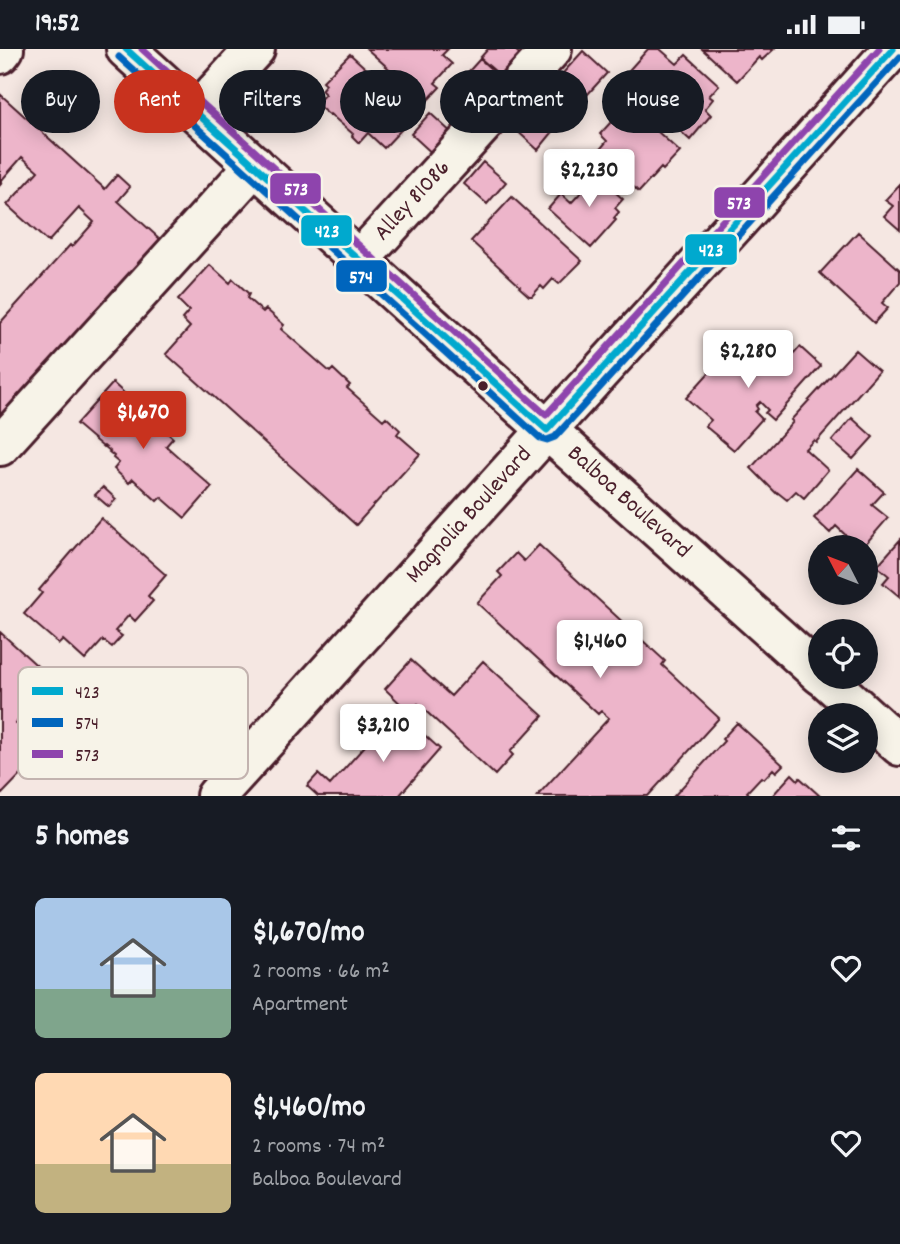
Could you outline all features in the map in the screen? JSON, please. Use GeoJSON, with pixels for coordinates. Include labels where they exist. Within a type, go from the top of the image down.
{"type":"FeatureCollection","features":[{"type":"Feature","properties":{"kind":"main road"},"geometry":{"type":"LineString","coordinates":[[0,54],[5,49]]}},
{"type":"Feature","properties":{"kind":"main road","name":"Balboa Boulevard"},"geometry":{"type":"LineString","coordinates":[[126,49],[149,70]]}},
{"type":"Feature","properties":{"kind":"main road"},"geometry":{"type":"LineString","coordinates":[[205,104],[255,49]]}},
{"type":"Feature","properties":{"kind":"main road","name":"Alley 81086"},"geometry":{"type":"LineString","coordinates":[[359,260],[552,49]]}},
{"type":"Feature","properties":{"kind":"main road","name":"Magnolia Boulevard"},"geometry":{"type":"LineString","coordinates":[[248,761],[893,49]]}},
{"type":"Feature","properties":{"kind":"main road","name":"Balboa Boulevard"},"geometry":{"type":"LineString","coordinates":[[205,120],[808,663]]}},
{"type":"Feature","properties":{"kind":"main road"},"geometry":{"type":"LineString","coordinates":[[0,446],[255,165]]}},
{"type":"Feature","properties":{"kind":"main road","name":"Balboa Boulevard"},"geometry":{"type":"LineString","coordinates":[[836,689],[900,746]]}},
{"type":"Feature","properties":{"kind":"main road","name":"Magnolia Boulevard"},"geometry":{"type":"LineString","coordinates":[[216,796],[231,779]]}},
{"type":"Feature","properties":{"kind":"building"},"geometry":{"type":"Polygon","coordinates":[[[367,49],[448,49],[442,55],[452,64],[447,70],[440,70],[440,77],[435,83],[440,87],[426,102],[426,70],[390,70],[367,49]]]}},
{"type":"Feature","properties":{"kind":"building"},"geometry":{"type":"Polygon","coordinates":[[[488,49],[514,49],[523,57],[512,70],[494,70],[480,58],[488,49]]]}},
{"type":"Feature","properties":{"kind":"building"},"geometry":{"type":"Polygon","coordinates":[[[648,49],[660,49],[677,64],[686,55],[702,70],[629,70],[648,49]]]}},
{"type":"Feature","properties":{"kind":"building"},"geometry":{"type":"Polygon","coordinates":[[[702,49],[774,49],[762,60],[759,57],[737,81],[702,49]]]}},
{"type":"Feature","properties":{"kind":"building"},"geometry":{"type":"Polygon","coordinates":[[[583,51],[604,70],[602,78],[588,94],[588,70],[566,70],[583,51]]]}},
{"type":"Feature","properties":{"kind":"building"},"geometry":{"type":"Polygon","coordinates":[[[350,54],[368,70],[340,70],[340,123],[326,112],[326,78],[350,54]]]}},
{"type":"Feature","properties":{"kind":"building"},"geometry":{"type":"Polygon","coordinates":[[[480,59],[492,70],[470,70],[480,59]]]}},
{"type":"Feature","properties":{"kind":"building"},"geometry":{"type":"Polygon","coordinates":[[[704,71],[719,85],[709,96],[713,99],[705,109],[711,115],[704,123],[704,71]]]}},
{"type":"Feature","properties":{"kind":"building"},"geometry":{"type":"Polygon","coordinates":[[[0,94],[21,113],[21,133],[43,133],[105,189],[117,175],[130,187],[118,201],[171,249],[0,425],[0,323],[94,222],[79,208],[48,242],[7,205],[38,171],[22,157],[0,182],[0,94]]]}},
{"type":"Feature","properties":{"kind":"building"},"geometry":{"type":"Polygon","coordinates":[[[430,113],[440,122],[440,133],[454,135],[435,156],[411,134],[426,133],[426,117],[430,113]]]}},
{"type":"Feature","properties":{"kind":"building"},"geometry":{"type":"Polygon","coordinates":[[[602,132],[659,133],[680,152],[639,192],[597,153],[607,141],[600,134],[602,132]]]}},
{"type":"Feature","properties":{"kind":"building"},"geometry":{"type":"Polygon","coordinates":[[[352,133],[368,133],[359,143],[352,133]]]}},
{"type":"Feature","properties":{"kind":"building"},"geometry":{"type":"Polygon","coordinates":[[[368,133],[398,133],[384,148],[368,133]]]}},
{"type":"Feature","properties":{"kind":"building"},"geometry":{"type":"Polygon","coordinates":[[[519,133],[552,133],[538,150],[519,133]]]}},
{"type":"Feature","properties":{"kind":"building"},"geometry":{"type":"Polygon","coordinates":[[[682,133],[696,133],[690,140],[682,133]]]}},
{"type":"Feature","properties":{"kind":"building"},"geometry":{"type":"Polygon","coordinates":[[[483,162],[506,182],[487,204],[464,184],[483,162]]]}},
{"type":"Feature","properties":{"kind":"building"},"geometry":{"type":"Polygon","coordinates":[[[587,167],[623,199],[615,208],[619,212],[614,218],[616,220],[591,248],[548,209],[561,194],[571,203],[586,187],[577,178],[587,167]]]}},
{"type":"Feature","properties":{"kind":"building"},"geometry":{"type":"Polygon","coordinates":[[[900,184],[900,230],[884,216],[893,206],[885,200],[900,184]]]}},
{"type":"Feature","properties":{"kind":"building"},"geometry":{"type":"Polygon","coordinates":[[[512,197],[582,261],[559,284],[553,279],[544,289],[541,286],[532,296],[471,241],[512,197]]]}},
{"type":"Feature","properties":{"kind":"building"},"geometry":{"type":"Polygon","coordinates":[[[858,232],[900,270],[900,282],[882,303],[888,308],[874,323],[820,273],[858,232]]]}},
{"type":"Feature","properties":{"kind":"building"},"geometry":{"type":"Polygon","coordinates":[[[210,265],[230,283],[233,279],[249,294],[247,298],[263,312],[266,309],[284,325],[281,329],[330,372],[333,369],[350,385],[347,388],[383,420],[386,417],[400,430],[397,434],[420,454],[356,525],[166,354],[190,327],[182,319],[189,311],[178,300],[210,265]]]}},
{"type":"Feature","properties":{"kind":"building"},"geometry":{"type":"Polygon","coordinates":[[[743,335],[768,357],[761,365],[774,376],[800,347],[821,366],[773,420],[765,413],[768,410],[760,402],[755,412],[762,419],[734,450],[705,426],[711,420],[686,398],[743,335]]]}},
{"type":"Feature","properties":{"kind":"building"},"geometry":{"type":"Polygon","coordinates":[[[855,350],[879,371],[816,442],[814,440],[805,449],[828,470],[804,498],[796,491],[787,500],[751,468],[855,350]]]}},
{"type":"Feature","properties":{"kind":"building"},"geometry":{"type":"Polygon","coordinates":[[[113,383],[173,438],[166,446],[212,487],[185,518],[161,497],[157,501],[133,479],[129,483],[114,469],[119,463],[110,451],[76,424],[113,383]]]}},
{"type":"Feature","properties":{"kind":"building"},"geometry":{"type":"Polygon","coordinates":[[[852,418],[873,437],[853,459],[832,441],[852,418]]]}},
{"type":"Feature","properties":{"kind":"building"},"geometry":{"type":"Polygon","coordinates":[[[858,469],[884,492],[872,505],[888,518],[873,535],[845,535],[836,526],[830,533],[814,518],[858,469]]]}},
{"type":"Feature","properties":{"kind":"building"},"geometry":{"type":"Polygon","coordinates":[[[103,487],[116,499],[109,507],[95,495],[103,487]]]}},
{"type":"Feature","properties":{"kind":"building"},"geometry":{"type":"Polygon","coordinates":[[[101,518],[166,575],[148,596],[153,601],[135,621],[129,615],[115,631],[122,636],[112,647],[103,640],[85,660],[63,640],[59,644],[24,614],[42,593],[39,590],[101,518]]]}},
{"type":"Feature","properties":{"kind":"building"},"geometry":{"type":"Polygon","coordinates":[[[900,540],[900,597],[883,583],[889,576],[878,565],[900,540]]]}},
{"type":"Feature","properties":{"kind":"building"},"geometry":{"type":"Polygon","coordinates":[[[539,545],[665,661],[662,665],[719,718],[648,796],[537,796],[609,718],[601,711],[598,714],[477,603],[502,576],[498,572],[516,553],[524,561],[539,545]]]}},
{"type":"Feature","properties":{"kind":"building"},"geometry":{"type":"Polygon","coordinates":[[[0,632],[39,667],[18,667],[18,777],[2,794],[0,632]]]}},
{"type":"Feature","properties":{"kind":"building"},"geometry":{"type":"Polygon","coordinates":[[[411,660],[451,696],[483,661],[543,716],[510,752],[513,755],[495,775],[418,704],[410,713],[385,689],[411,660]]]}},
{"type":"Feature","properties":{"kind":"building"},"geometry":{"type":"Polygon","coordinates":[[[399,712],[440,749],[399,796],[318,796],[307,786],[318,774],[330,785],[380,729],[383,730],[399,712]]]}},
{"type":"Feature","properties":{"kind":"building"},"geometry":{"type":"Polygon","coordinates":[[[737,723],[783,765],[776,772],[773,769],[764,779],[761,777],[747,792],[749,796],[674,796],[724,741],[722,739],[737,723]]]}},
{"type":"Feature","properties":{"kind":"building"},"geometry":{"type":"Polygon","coordinates":[[[792,774],[798,780],[800,778],[820,796],[772,796],[792,774]]]}},
{"type":"Feature","properties":{"kind":"transit line","name":"423"},"geometry":{"type":"LineString","coordinates":[[126,49],[547,430],[893,49]]}},
{"type":"Feature","properties":{"kind":"transit line","name":"573"},"geometry":{"type":"LineString","coordinates":[[142,49],[546,415],[879,49]]}},
{"type":"Feature","properties":{"kind":"transit line","name":"574"},"geometry":{"type":"LineString","coordinates":[[119,57],[540,438],[547,440],[555,437],[900,57]]}}]}
